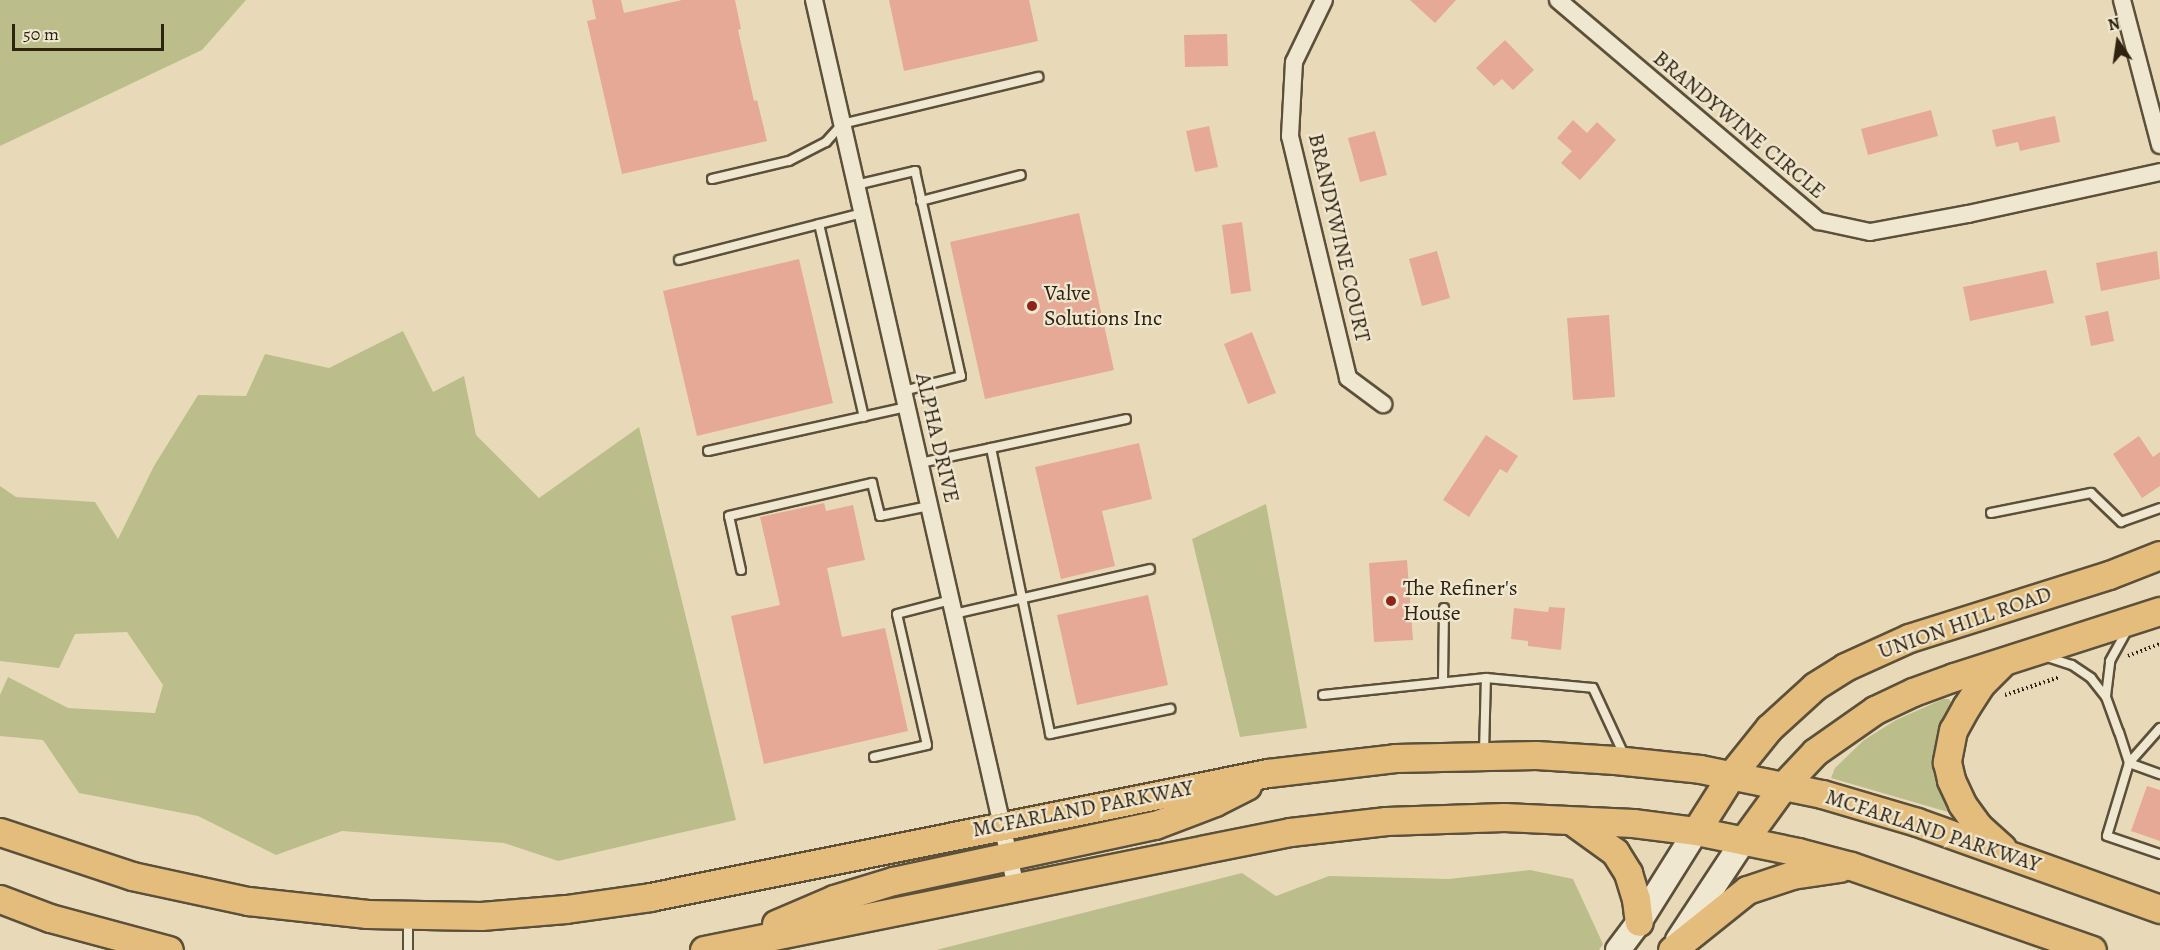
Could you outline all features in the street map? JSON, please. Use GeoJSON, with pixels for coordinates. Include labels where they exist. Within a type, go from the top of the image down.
{"type":"FeatureCollection","features":[{"type":"Feature","properties":{"kind":"main road","name":"UNION HILL ROAD"},"geometry":{"type":"LineString","coordinates":[[1696,831],[1732,774],[1789,708],[1815,686],[1845,667],[1909,638],[2109,575],[2160,555]]}},
{"type":"Feature","properties":{"kind":"main road"},"geometry":{"type":"LineString","coordinates":[[1744,840],[1784,786],[1815,752],[1875,710],[1912,692],[2160,611]]}},
{"type":"Feature","properties":{"kind":"main road"},"geometry":{"type":"LineString","coordinates":[[2003,662],[1981,684],[1966,706],[1953,730],[1947,762],[1951,780],[1962,804],[1979,827],[2009,855]]}},
{"type":"Feature","properties":{"kind":"main road","name":"MCFARLAND PARKWAY"},"geometry":{"type":"LineString","coordinates":[[0,832],[94,866],[209,894],[288,907],[408,916],[503,914],[608,904],[1268,773],[1395,758],[1484,754],[1627,761],[1732,774],[1881,810],[2160,909]]}},
{"type":"Feature","properties":{"kind":"main road"},"geometry":{"type":"LineString","coordinates":[[740,943],[834,899],[893,881],[1155,825],[1215,802],[1268,773]]}},
{"type":"Feature","properties":{"kind":"main road"},"geometry":{"type":"LineString","coordinates":[[704,950],[1234,842],[1338,825],[1462,817],[1569,819],[1696,831],[1744,840],[1851,866],[2092,950]]}},
{"type":"Feature","properties":{"kind":"main road"},"geometry":{"type":"LineString","coordinates":[[1569,819],[1615,852],[1628,873],[1636,899],[1639,922]]}},
{"type":"Feature","properties":{"kind":"main road"},"geometry":{"type":"LineString","coordinates":[[1672,950],[1747,890],[1768,880],[1851,866]]}},
{"type":"Feature","properties":{"kind":"main road"},"geometry":{"type":"LineString","coordinates":[[0,899],[50,918],[169,950]]}},
{"type":"Feature","properties":{"kind":"street","name":"ALPHA DRIVE"},"geometry":{"type":"LineString","coordinates":[[814,0],[1016,886]]}},
{"type":"Feature","properties":{"kind":"street","name":"BRANDYWINE COURT"},"geometry":{"type":"LineString","coordinates":[[1324,0],[1294,62],[1290,136],[1348,378],[1383,404]]}},
{"type":"Feature","properties":{"kind":"street","name":"BRANDYWINE CIRCLE"},"geometry":{"type":"LineString","coordinates":[[1558,0],[1819,221],[1870,232],[1968,214],[2160,172]]}},
{"type":"Feature","properties":{"kind":"street"},"geometry":{"type":"LineString","coordinates":[[2122,0],[2160,145]]}},
{"type":"Feature","properties":{"kind":"street","name":"UNION HILL ROAD"},"geometry":{"type":"LineString","coordinates":[[1618,950],[1639,922],[1696,831]]}},
{"type":"Feature","properties":{"kind":"street"},"geometry":{"type":"LineString","coordinates":[[1672,950],[1744,840]]}},
{"type":"Feature","properties":{"kind":"lane"},"geometry":{"type":"LineString","coordinates":[[712,179],[789,161],[826,142],[842,124],[1038,77]]}},
{"type":"Feature","properties":{"kind":"lane"},"geometry":{"type":"LineString","coordinates":[[708,452],[864,417],[961,376],[915,171],[856,185]]}},
{"type":"Feature","properties":{"kind":"lane"},"geometry":{"type":"LineString","coordinates":[[921,201],[1021,175]]}},
{"type":"Feature","properties":{"kind":"lane"},"geometry":{"type":"LineString","coordinates":[[679,260],[862,213]]}},
{"type":"Feature","properties":{"kind":"lane"},"geometry":{"type":"LineString","coordinates":[[819,224],[864,417]]}},
{"type":"Feature","properties":{"kind":"lane"},"geometry":{"type":"LineString","coordinates":[[920,463],[1126,419]]}},
{"type":"Feature","properties":{"kind":"lane"},"geometry":{"type":"LineString","coordinates":[[991,448],[1050,734],[1170,709]]}},
{"type":"Feature","properties":{"kind":"lane"},"geometry":{"type":"LineString","coordinates":[[741,570],[729,516],[872,483],[880,516],[929,506]]}},
{"type":"Feature","properties":{"kind":"lane"},"geometry":{"type":"LineString","coordinates":[[1991,513],[2091,493],[2121,522],[2160,508]]}},
{"type":"Feature","properties":{"kind":"lane"},"geometry":{"type":"LineString","coordinates":[[874,757],[927,744],[897,614],[1022,598],[1150,569]]}},
{"type":"Feature","properties":{"kind":"lane"},"geometry":{"type":"LineString","coordinates":[[1443,682],[1444,608]]}},
{"type":"Feature","properties":{"kind":"lane"},"geometry":{"type":"LineString","coordinates":[[2106,697],[2110,662],[2133,621]]}},
{"type":"Feature","properties":{"kind":"lane"},"geometry":{"type":"LineString","coordinates":[[2030,654],[2057,660],[2081,671],[2106,697],[2129,763]]}},
{"type":"Feature","properties":{"kind":"lane"},"geometry":{"type":"LineString","coordinates":[[1484,754],[1486,678]]}},
{"type":"Feature","properties":{"kind":"lane"},"geometry":{"type":"LineString","coordinates":[[1323,696],[1486,678],[1593,688],[1627,761]]}},
{"type":"Feature","properties":{"kind":"lane"},"geometry":{"type":"LineString","coordinates":[[2160,728],[2129,763],[2107,836],[2160,854]]}},
{"type":"Feature","properties":{"kind":"lane"},"geometry":{"type":"LineString","coordinates":[[2129,763],[2160,774]]}},
{"type":"Feature","properties":{"kind":"lane"},"geometry":{"type":"LineString","coordinates":[[408,916],[408,950]]}},
{"type":"Feature","properties":{"kind":"path"},"geometry":{"type":"LineString","coordinates":[[2110,662],[2160,644]]}},
{"type":"Feature","properties":{"kind":"path"},"geometry":{"type":"LineString","coordinates":[[1995,701],[2003,695],[2081,671]]}},
{"type":"Feature","properties":{"kind":"green space"},"geometry":{"type":"Polygon","coordinates":[[[0,0],[246,0],[202,50],[0,146],[0,0]]]}},
{"type":"Feature","properties":{"kind":"green space"},"geometry":{"type":"Polygon","coordinates":[[[403,331],[433,392],[464,376],[476,435],[539,498],[639,427],[736,820],[558,861],[504,843],[342,831],[276,855],[198,816],[79,793],[43,740],[0,736],[0,695],[8,677],[68,708],[155,713],[163,685],[127,632],[75,634],[59,668],[0,661],[0,486],[16,497],[95,502],[118,539],[154,466],[198,395],[246,396],[265,354],[329,368],[403,331]]]}},
{"type":"Feature","properties":{"kind":"green space"},"geometry":{"type":"Polygon","coordinates":[[[1266,504],[1307,728],[1240,737],[1192,539],[1266,504]]]}},
{"type":"Feature","properties":{"kind":"green space"},"geometry":{"type":"Polygon","coordinates":[[[1943,699],[1949,699],[1953,705],[1951,808],[1948,812],[1831,778],[1835,768],[1864,740],[1896,720],[1943,699]]]}},
{"type":"Feature","properties":{"kind":"green space"},"geometry":{"type":"Polygon","coordinates":[[[1530,870],[1573,879],[1603,944],[1599,950],[936,950],[1242,873],[1276,896],[1329,876],[1448,879],[1530,870]]]}},
{"type":"Feature","properties":{"kind":"building"},"geometry":{"type":"Polygon","coordinates":[[[592,0],[621,0],[624,13],[682,0],[735,0],[741,29],[738,30],[754,101],[757,100],[767,141],[622,174],[587,21],[596,19],[592,0]]]}},
{"type":"Feature","properties":{"kind":"building"},"geometry":{"type":"Polygon","coordinates":[[[889,0],[1029,0],[1038,41],[904,71],[889,0]]]}},
{"type":"Feature","properties":{"kind":"building"},"geometry":{"type":"Polygon","coordinates":[[[1410,0],[1456,0],[1435,23],[1410,0]]]}},
{"type":"Feature","properties":{"kind":"building"},"geometry":{"type":"Polygon","coordinates":[[[1227,34],[1228,66],[1185,67],[1184,35],[1227,34]]]}},
{"type":"Feature","properties":{"kind":"building"},"geometry":{"type":"Polygon","coordinates":[[[1505,40],[1534,70],[1513,90],[1502,79],[1494,86],[1476,68],[1505,40]]]}},
{"type":"Feature","properties":{"kind":"building"},"geometry":{"type":"Polygon","coordinates":[[[1931,110],[1938,136],[1868,155],[1861,129],[1931,110]]]}},
{"type":"Feature","properties":{"kind":"building"},"geometry":{"type":"Polygon","coordinates":[[[2055,116],[2060,142],[2020,151],[2018,142],[1996,147],[1992,130],[2055,116]]]}},
{"type":"Feature","properties":{"kind":"building"},"geometry":{"type":"Polygon","coordinates":[[[1573,120],[1587,133],[1597,122],[1616,140],[1580,180],[1561,163],[1572,151],[1557,138],[1573,120]]]}},
{"type":"Feature","properties":{"kind":"building"},"geometry":{"type":"Polygon","coordinates":[[[1209,126],[1218,167],[1195,172],[1186,131],[1209,126]]]}},
{"type":"Feature","properties":{"kind":"building"},"geometry":{"type":"Polygon","coordinates":[[[1375,131],[1387,175],[1360,182],[1348,138],[1375,131]]]}},
{"type":"Feature","properties":{"kind":"building","name":"Valve Solutions Inc"},"geometry":{"type":"Polygon","coordinates":[[[1079,213],[1114,370],[985,399],[950,242],[1079,213]]]}},
{"type":"Feature","properties":{"kind":"building"},"geometry":{"type":"Polygon","coordinates":[[[1242,222],[1251,291],[1231,294],[1222,225],[1242,222]]]}},
{"type":"Feature","properties":{"kind":"building"},"geometry":{"type":"Polygon","coordinates":[[[1437,251],[1450,298],[1422,306],[1409,259],[1437,251]]]}},
{"type":"Feature","properties":{"kind":"building"},"geometry":{"type":"Polygon","coordinates":[[[2157,251],[2160,279],[2101,291],[2096,263],[2157,251]]]}},
{"type":"Feature","properties":{"kind":"building"},"geometry":{"type":"Polygon","coordinates":[[[799,259],[833,403],[697,436],[663,291],[799,259]]]}},
{"type":"Feature","properties":{"kind":"building"},"geometry":{"type":"Polygon","coordinates":[[[2046,270],[2054,303],[1970,321],[1963,287],[2046,270]]]}},
{"type":"Feature","properties":{"kind":"building"},"geometry":{"type":"Polygon","coordinates":[[[2108,311],[2114,341],[2091,346],[2085,316],[2108,311]]]}},
{"type":"Feature","properties":{"kind":"building"},"geometry":{"type":"Polygon","coordinates":[[[1609,315],[1615,397],[1573,400],[1567,318],[1609,315]]]}},
{"type":"Feature","properties":{"kind":"building"},"geometry":{"type":"Polygon","coordinates":[[[1252,332],[1276,393],[1248,404],[1224,344],[1252,332]]]}},
{"type":"Feature","properties":{"kind":"building"},"geometry":{"type":"Polygon","coordinates":[[[1486,435],[1518,456],[1507,473],[1500,469],[1469,517],[1443,500],[1486,435]]]}},
{"type":"Feature","properties":{"kind":"building"},"geometry":{"type":"Polygon","coordinates":[[[2139,436],[2153,457],[2160,452],[2160,486],[2142,498],[2113,454],[2139,436]]]}},
{"type":"Feature","properties":{"kind":"building"},"geometry":{"type":"Polygon","coordinates":[[[1139,443],[1152,499],[1102,511],[1115,566],[1061,579],[1035,467],[1139,443]]]}},
{"type":"Feature","properties":{"kind":"building"},"geometry":{"type":"Polygon","coordinates":[[[824,503],[826,511],[853,505],[865,560],[827,568],[842,637],[885,628],[908,731],[764,764],[731,616],[780,605],[760,517],[824,503]]]}},
{"type":"Feature","properties":{"kind":"building","name":"The Refiner's House"},"geometry":{"type":"Polygon","coordinates":[[[1407,560],[1413,640],[1374,642],[1369,563],[1407,560]]]}},
{"type":"Feature","properties":{"kind":"building"},"geometry":{"type":"Polygon","coordinates":[[[1148,595],[1168,685],[1077,705],[1057,615],[1148,595]]]}},
{"type":"Feature","properties":{"kind":"building"},"geometry":{"type":"Polygon","coordinates":[[[1549,607],[1565,608],[1561,650],[1528,646],[1528,641],[1511,639],[1514,608],[1548,612],[1549,607]]]}},
{"type":"Feature","properties":{"kind":"building"},"geometry":{"type":"Polygon","coordinates":[[[2147,786],[2160,790],[2160,841],[2131,831],[2147,786]]]}},
{"type":"Feature","properties":{"kind":"place","name":"Valve Solutions Inc"},"geometry":{"type":"Point","coordinates":[1032,306]}},
{"type":"Feature","properties":{"kind":"place","name":"The Refiner's House"},"geometry":{"type":"Point","coordinates":[1391,601]}}]}
